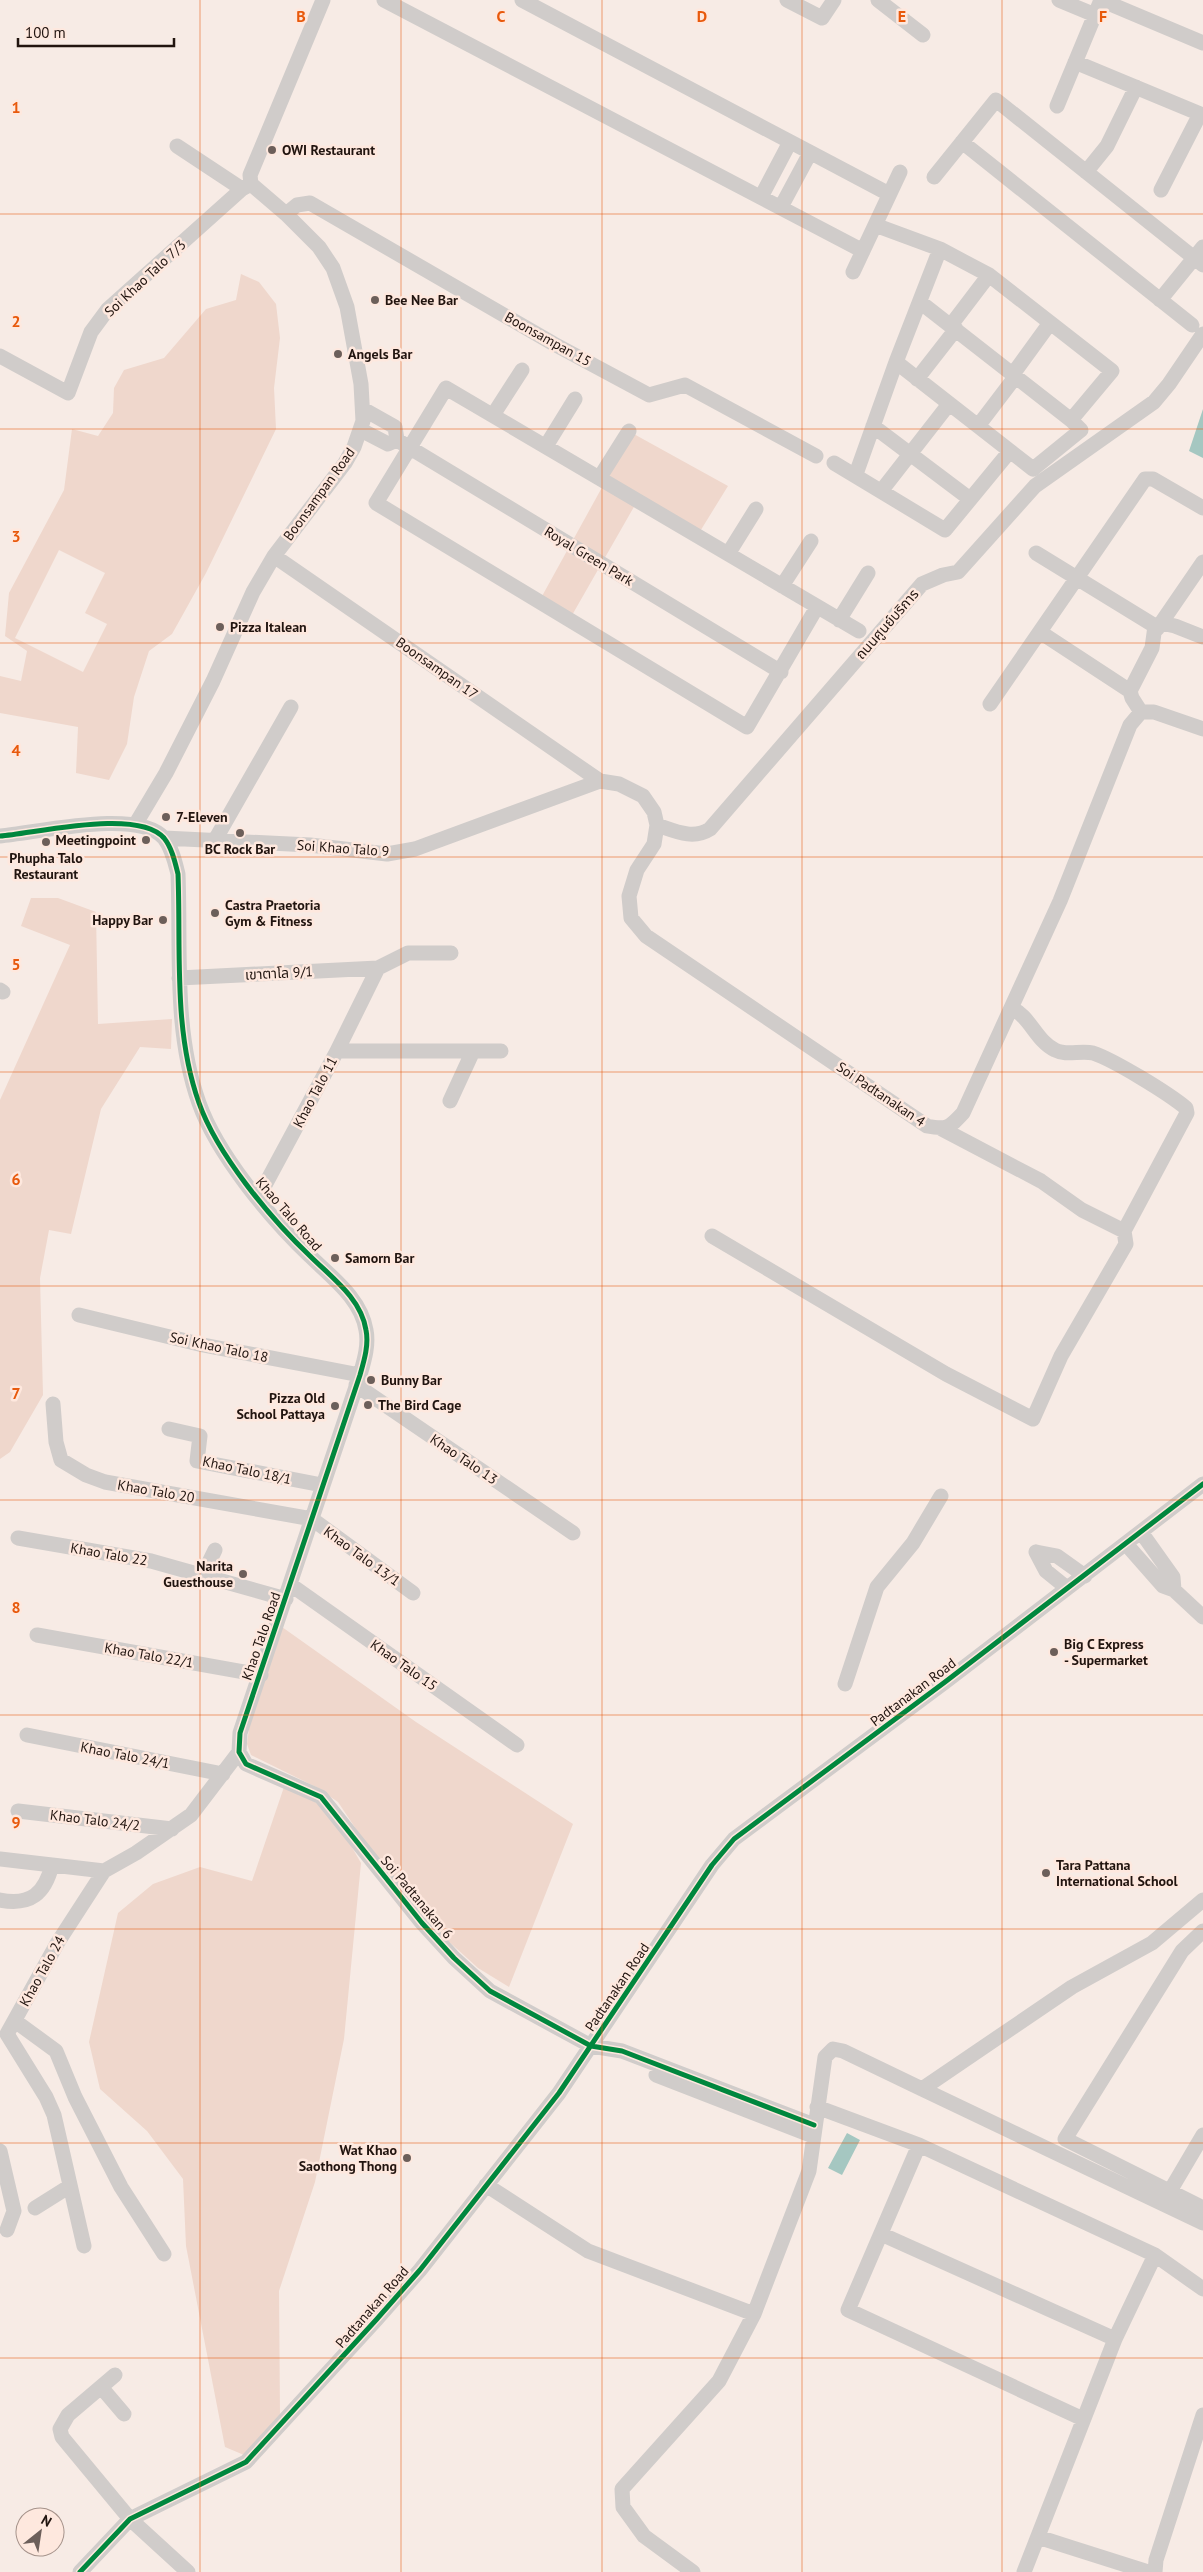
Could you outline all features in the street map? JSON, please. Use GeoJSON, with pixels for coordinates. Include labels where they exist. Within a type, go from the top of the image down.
{"type":"FeatureCollection","features":[{"type":"Feature","properties":{"kind":"street"},"geometry":{"type":"LineString","coordinates":[[247,186],[253,164],[323,0]]}},
{"type":"Feature","properties":{"kind":"street"},"geometry":{"type":"LineString","coordinates":[[384,0],[862,251]]}},
{"type":"Feature","properties":{"kind":"street"},"geometry":{"type":"LineString","coordinates":[[522,0],[890,194]]}},
{"type":"Feature","properties":{"kind":"street"},"geometry":{"type":"LineString","coordinates":[[786,0],[822,18],[834,0]]}},
{"type":"Feature","properties":{"kind":"street"},"geometry":{"type":"LineString","coordinates":[[878,0],[923,35]]}},
{"type":"Feature","properties":{"kind":"street"},"geometry":{"type":"LineString","coordinates":[[1059,0],[1095,15]]}},
{"type":"Feature","properties":{"kind":"street"},"geometry":{"type":"LineString","coordinates":[[1057,106],[1101,0],[1203,43]]}},
{"type":"Feature","properties":{"kind":"street"},"geometry":{"type":"LineString","coordinates":[[1075,62],[1201,114],[1162,190]]}},
{"type":"Feature","properties":{"kind":"street"},"geometry":{"type":"LineString","coordinates":[[1086,172],[1107,146],[1136,87]]}},
{"type":"Feature","properties":{"kind":"street"},"geometry":{"type":"LineString","coordinates":[[934,177],[996,100],[1086,172],[1200,256],[1160,300]]}},
{"type":"Feature","properties":{"kind":"street"},"geometry":{"type":"LineString","coordinates":[[761,197],[790,142]]}},
{"type":"Feature","properties":{"kind":"street"},"geometry":{"type":"LineString","coordinates":[[962,142],[1197,330]]}},
{"type":"Feature","properties":{"kind":"street","name":"Boonsampan Road"},"geometry":{"type":"LineString","coordinates":[[135,825],[166,773],[213,681],[253,592],[274,556],[345,463],[361,430],[363,409],[361,384],[347,308],[333,268],[319,247],[286,214],[247,186],[177,146]]}},
{"type":"Feature","properties":{"kind":"street"},"geometry":{"type":"LineString","coordinates":[[781,208],[810,153]]}},
{"type":"Feature","properties":{"kind":"street"},"geometry":{"type":"LineString","coordinates":[[853,272],[900,172]]}},
{"type":"Feature","properties":{"kind":"street","name":"Soi Khao Talo 7/3"},"geometry":{"type":"LineString","coordinates":[[0,356],[68,393],[92,332],[108,309],[247,186]]}},
{"type":"Feature","properties":{"kind":"street","name":"Boonsampan 15"},"geometry":{"type":"LineString","coordinates":[[286,214],[297,205],[310,203],[554,344],[649,395],[685,385],[816,456]]}},
{"type":"Feature","properties":{"kind":"street"},"geometry":{"type":"LineString","coordinates":[[875,225],[940,249],[989,275],[1112,371],[1071,420]]}},
{"type":"Feature","properties":{"kind":"street"},"geometry":{"type":"LineString","coordinates":[[856,474],[896,362],[940,249]]}},
{"type":"Feature","properties":{"kind":"street"},"geometry":{"type":"LineString","coordinates":[[917,379],[989,275]]}},
{"type":"Feature","properties":{"kind":"street"},"geometry":{"type":"LineString","coordinates":[[896,362],[1033,469],[1081,430],[1071,420],[920,302]]}},
{"type":"Feature","properties":{"kind":"street"},"geometry":{"type":"LineString","coordinates":[[978,426],[1050,323]]}},
{"type":"Feature","properties":{"kind":"street","name":"ถนนศูนย์บริการ"},"geometry":{"type":"LineString","coordinates":[[657,825],[688,834],[703,834],[710,829],[922,584],[944,575],[958,572],[1035,486],[1154,402],[1170,384],[1191,351],[1197,330]]}},
{"type":"Feature","properties":{"kind":"street"},"geometry":{"type":"LineString","coordinates":[[493,415],[522,370]]}},
{"type":"Feature","properties":{"kind":"street"},"geometry":{"type":"LineString","coordinates":[[817,607],[781,672],[747,727],[376,503],[446,388],[859,631]]}},
{"type":"Feature","properties":{"kind":"street"},"geometry":{"type":"LineString","coordinates":[[546,446],[575,399]]}},
{"type":"Feature","properties":{"kind":"street"},"geometry":{"type":"LineString","coordinates":[[882,490],[949,404]]}},
{"type":"Feature","properties":{"kind":"street","name":"Royal Green Park"},"geometry":{"type":"LineString","coordinates":[[363,409],[395,427],[397,440]]}},
{"type":"Feature","properties":{"kind":"street"},"geometry":{"type":"LineString","coordinates":[[873,426],[970,499]]}},
{"type":"Feature","properties":{"kind":"street","name":"Royal Green Park"},"geometry":{"type":"LineString","coordinates":[[361,430],[388,444],[397,440]]}},
{"type":"Feature","properties":{"kind":"street"},"geometry":{"type":"LineString","coordinates":[[600,477],[629,431]]}},
{"type":"Feature","properties":{"kind":"street","name":"Royal Green Park"},"geometry":{"type":"LineString","coordinates":[[397,440],[781,672]]}},
{"type":"Feature","properties":{"kind":"street"},"geometry":{"type":"LineString","coordinates":[[834,463],[856,474],[945,530],[1010,451]]}},
{"type":"Feature","properties":{"kind":"street"},"geometry":{"type":"LineString","coordinates":[[990,704],[1145,479],[1153,479],[1203,508]]}},
{"type":"Feature","properties":{"kind":"street"},"geometry":{"type":"LineString","coordinates":[[728,554],[756,510]]}},
{"type":"Feature","properties":{"kind":"street"},"geometry":{"type":"LineString","coordinates":[[782,586],[811,541]]}},
{"type":"Feature","properties":{"kind":"street"},"geometry":{"type":"LineString","coordinates":[[1036,553],[1150,622],[1159,626],[1175,626],[1203,637]]}},
{"type":"Feature","properties":{"kind":"street","name":"Boonsampan 17"},"geometry":{"type":"LineString","coordinates":[[274,556],[600,781]]}},
{"type":"Feature","properties":{"kind":"street"},"geometry":{"type":"LineString","coordinates":[[1130,691],[1152,648],[1159,626],[1202,566]]}},
{"type":"Feature","properties":{"kind":"street"},"geometry":{"type":"LineString","coordinates":[[840,620],[868,573]]}},
{"type":"Feature","properties":{"kind":"street"},"geometry":{"type":"LineString","coordinates":[[1040,632],[1130,691],[1141,712],[1154,712],[1203,729]]}},
{"type":"Feature","properties":{"kind":"street"},"geometry":{"type":"LineString","coordinates":[[215,840],[291,707]]}},
{"type":"Feature","properties":{"kind":"street","name":"Soi Padtanakan 4"},"geometry":{"type":"LineString","coordinates":[[657,825],[654,844],[637,870],[630,896],[631,918],[646,936],[927,1126],[942,1129],[952,1125],[963,1113],[1060,901],[1130,725],[1141,712]]}},
{"type":"Feature","properties":{"kind":"street"},"geometry":{"type":"LineString","coordinates":[[600,781],[619,784],[643,796],[654,812],[657,825]]}},
{"type":"Feature","properties":{"kind":"street","name":"Soi Khao Talo 9"},"geometry":{"type":"LineString","coordinates":[[164,838],[310,845],[387,854],[415,849],[600,781]]}},
{"type":"Feature","properties":{"kind":"street"},"geometry":{"type":"LineString","coordinates":[[0,836],[110,823],[135,825],[152,830],[164,838]]}},
{"type":"Feature","properties":{"kind":"street","name":"Khao Talo Road"},"geometry":{"type":"LineString","coordinates":[[164,838],[174,857],[178,874],[181,1028],[198,1103],[220,1149],[258,1198],[352,1299],[367,1330],[366,1354],[261,1675],[240,1733],[239,1752]]}},
{"type":"Feature","properties":{"kind":"street"},"geometry":{"type":"LineString","coordinates":[[337,1051],[378,968],[408,953],[451,953]]}},
{"type":"Feature","properties":{"kind":"street","name":"เขาตาโล 9/1"},"geometry":{"type":"LineString","coordinates":[[179,978],[378,968]]}},
{"type":"Feature","properties":{"kind":"street"},"geometry":{"type":"LineString","coordinates":[[712,1236],[946,1374],[1032,1419],[1061,1356],[1126,1244],[1124,1231],[1187,1113],[1186,1108],[1118,1065],[1095,1054],[1056,1051],[1038,1036],[1022,1015],[1011,1008]]}},
{"type":"Feature","properties":{"kind":"street","name":"Khao Talo 11"},"geometry":{"type":"LineString","coordinates":[[258,1198],[337,1051],[501,1051]]}},
{"type":"Feature","properties":{"kind":"street"},"geometry":{"type":"LineString","coordinates":[[450,1101],[473,1051]]}},
{"type":"Feature","properties":{"kind":"street"},"geometry":{"type":"LineString","coordinates":[[942,1129],[1041,1181],[1082,1210],[1124,1231]]}},
{"type":"Feature","properties":{"kind":"street","name":"Soi Khao Talo 18"},"geometry":{"type":"LineString","coordinates":[[79,1315],[358,1380]]}},
{"type":"Feature","properties":{"kind":"street","name":"Khao Talo 13"},"geometry":{"type":"LineString","coordinates":[[358,1380],[573,1532]]}},
{"type":"Feature","properties":{"kind":"street","name":"Khao Talo 20"},"geometry":{"type":"LineString","coordinates":[[53,1404],[56,1442],[61,1460],[86,1475],[105,1482],[312,1519]]}},
{"type":"Feature","properties":{"kind":"street","name":"Khao Talo 18/1"},"geometry":{"type":"LineString","coordinates":[[170,1429],[200,1436],[197,1461],[322,1485]]}},
{"type":"Feature","properties":{"kind":"street","name":"Padtanakan Road"},"geometry":{"type":"LineString","coordinates":[[80,2572],[130,2519],[246,2462],[376,2320],[559,2093],[712,1865],[734,1839],[945,1682],[1203,1484]]}},
{"type":"Feature","properties":{"kind":"street"},"geometry":{"type":"LineString","coordinates":[[845,1684],[877,1587],[913,1543],[941,1496]]}},
{"type":"Feature","properties":{"kind":"street","name":"Khao Talo 13/1"},"geometry":{"type":"LineString","coordinates":[[312,1519],[413,1593]]}},
{"type":"Feature","properties":{"kind":"street"},"geometry":{"type":"LineString","coordinates":[[1141,1532],[1173,1576],[1174,1590]]}},
{"type":"Feature","properties":{"kind":"street","name":"Khao Talo 22"},"geometry":{"type":"LineString","coordinates":[[18,1538],[152,1561],[203,1575],[288,1592]]}},
{"type":"Feature","properties":{"kind":"street"},"geometry":{"type":"LineString","coordinates":[[1126,1544],[1163,1586],[1174,1590],[1203,1616]]}},
{"type":"Feature","properties":{"kind":"street"},"geometry":{"type":"LineString","coordinates":[[203,1575],[215,1550]]}},
{"type":"Feature","properties":{"kind":"street"},"geometry":{"type":"LineString","coordinates":[[1067,1588],[1046,1571],[1036,1552],[1057,1556],[1085,1576]]}},
{"type":"Feature","properties":{"kind":"street","name":"Khao Talo 15"},"geometry":{"type":"LineString","coordinates":[[288,1592],[517,1745]]}},
{"type":"Feature","properties":{"kind":"street","name":"Khao Talo 22/1"},"geometry":{"type":"LineString","coordinates":[[37,1635],[261,1675]]}},
{"type":"Feature","properties":{"kind":"street","name":"Khao Talo 24/1"},"geometry":{"type":"LineString","coordinates":[[27,1735],[223,1774]]}},
{"type":"Feature","properties":{"kind":"street","name":"Soi Padtanakan 6"},"geometry":{"type":"LineString","coordinates":[[239,1752],[246,1764],[321,1797],[339,1816],[375,1866],[422,1924],[454,1958],[490,1991],[591,2046],[606,2050],[622,2051],[813,2131]]}},
{"type":"Feature","properties":{"kind":"street","name":"Khao Talo 24"},"geometry":{"type":"LineString","coordinates":[[7,2033],[58,1942],[104,1871],[191,1815],[239,1752]]}},
{"type":"Feature","properties":{"kind":"street","name":"Khao Talo 24/2"},"geometry":{"type":"LineString","coordinates":[[18,1811],[172,1829]]}},
{"type":"Feature","properties":{"kind":"street"},"geometry":{"type":"LineString","coordinates":[[0,1859],[104,1871]]}},
{"type":"Feature","properties":{"kind":"street"},"geometry":{"type":"LineString","coordinates":[[0,1900],[27,1901],[48,1881],[52,1865]]}},
{"type":"Feature","properties":{"kind":"street"},"geometry":{"type":"LineString","coordinates":[[922,2089],[1072,1987],[1152,1943],[1203,1900]]}},
{"type":"Feature","properties":{"kind":"street"},"geometry":{"type":"LineString","coordinates":[[1203,1930],[1182,1951],[1066,2139],[1203,2208]]}},
{"type":"Feature","properties":{"kind":"street"},"geometry":{"type":"LineString","coordinates":[[7,2033],[46,2097],[54,2115],[84,2246]]}},
{"type":"Feature","properties":{"kind":"street"},"geometry":{"type":"LineString","coordinates":[[7,2033],[56,2051],[75,2097],[120,2186],[164,2254]]}},
{"type":"Feature","properties":{"kind":"street"},"geometry":{"type":"LineString","coordinates":[[693,2572],[644,2536],[623,2507],[622,2489],[719,2381],[754,2314],[808,2171],[825,2056],[833,2049],[843,2051],[1203,2223]]}},
{"type":"Feature","properties":{"kind":"street"},"geometry":{"type":"LineString","coordinates":[[817,2106],[919,2145],[1155,2255],[1203,2289]]}},
{"type":"Feature","properties":{"kind":"street"},"geometry":{"type":"LineString","coordinates":[[1170,2191],[1203,2135]]}},
{"type":"Feature","properties":{"kind":"street"},"geometry":{"type":"LineString","coordinates":[[919,2145],[848,2310],[1084,2419]]}},
{"type":"Feature","properties":{"kind":"street"},"geometry":{"type":"LineString","coordinates":[[0,2151],[14,2211],[7,2230]]}},
{"type":"Feature","properties":{"kind":"street"},"geometry":{"type":"LineString","coordinates":[[486,2185],[588,2251],[754,2314]]}},
{"type":"Feature","properties":{"kind":"street"},"geometry":{"type":"LineString","coordinates":[[35,2208],[70,2186]]}},
{"type":"Feature","properties":{"kind":"street"},"geometry":{"type":"LineString","coordinates":[[880,2234],[1115,2339]]}},
{"type":"Feature","properties":{"kind":"street"},"geometry":{"type":"LineString","coordinates":[[1024,2572],[1115,2339],[1155,2255]]}},
{"type":"Feature","properties":{"kind":"street"},"geometry":{"type":"LineString","coordinates":[[115,2375],[68,2415],[60,2429],[62,2437],[130,2519],[188,2572]]}},
{"type":"Feature","properties":{"kind":"street"},"geometry":{"type":"LineString","coordinates":[[101,2387],[124,2414]]}},
{"type":"Feature","properties":{"kind":"street"},"geometry":{"type":"LineString","coordinates":[[1155,2572],[1156,2560],[1203,2415]]}},
{"type":"Feature","properties":{"kind":"street"},"geometry":{"type":"LineString","coordinates":[[1038,2537],[1148,2572]]}},
{"type":"Feature","properties":{"kind":"shaded area"},"geometry":{"type":"Polygon","coordinates":[[[241,274],[259,282],[276,304],[280,338],[274,388],[276,429],[206,573],[172,634],[149,651],[134,697],[127,744],[109,780],[76,773],[78,727],[0,713],[0,676],[21,681],[27,651],[5,636],[9,593],[64,490],[72,429],[98,436],[113,413],[114,388],[124,370],[164,358],[206,309],[236,300],[241,274]],[[59,550],[15,638],[83,672],[107,624],[85,613],[105,573],[59,550]]]}},
{"type":"Feature","properties":{"kind":"shaded area"},"geometry":{"type":"Polygon","coordinates":[[[632,433],[728,486],[699,533],[639,498],[571,617],[541,598],[632,433]]]}},
{"type":"Feature","properties":{"kind":"shaded area"},"geometry":{"type":"Polygon","coordinates":[[[31,898],[58,898],[96,912],[98,1024],[172,1019],[171,1049],[140,1047],[101,1109],[71,1234],[49,1230],[40,1278],[43,1395],[10,1452],[0,1459],[0,1100],[70,945],[21,926],[31,898]]]}},
{"type":"Feature","properties":{"kind":"shaded area"},"geometry":{"type":"Polygon","coordinates":[[[282,1627],[416,1722],[573,1824],[509,1987],[478,1968],[446,1939],[376,1859],[338,1802],[316,1787],[251,1755],[247,1744],[250,1721],[282,1627]]]}},
{"type":"Feature","properties":{"kind":"shaded area"},"geometry":{"type":"Polygon","coordinates":[[[284,1787],[319,1804],[346,1837],[361,1863],[344,2039],[315,2182],[279,2291],[280,2416],[244,2455],[225,2447],[186,2246],[183,2179],[147,2131],[100,2089],[89,2042],[118,1913],[153,1884],[200,1867],[252,1881],[284,1787]]]}},
{"type":"Feature","properties":{"kind":"water"},"geometry":{"type":"Polygon","coordinates":[[[1203,409],[1203,458],[1189,451],[1203,409]]]}},
{"type":"Feature","properties":{"kind":"water"},"geometry":{"type":"Polygon","coordinates":[[[847,2133],[860,2140],[842,2175],[828,2168],[847,2133]]]}},
{"type":"Feature","properties":{"kind":"cycle path"},"geometry":{"type":"LineString","coordinates":[[0,836],[61,827],[110,823],[151,829],[164,838],[171,851],[178,874],[180,990],[185,1047],[199,1103],[207,1123],[231,1164],[246,1184],[294,1241],[352,1298],[363,1318],[367,1341],[360,1375],[240,1733],[239,1752],[246,1764],[321,1797],[422,1923],[454,1958],[490,1991],[591,2046],[622,2051],[814,2125]]}},
{"type":"Feature","properties":{"kind":"cycle path"},"geometry":{"type":"LineString","coordinates":[[80,2572],[130,2519],[246,2462],[376,2320],[420,2270],[559,2093],[712,1865],[734,1839],[945,1682],[1203,1484]]}},
{"type":"Feature","properties":{"kind":"place","name":"OWI Restaurant"},"geometry":{"type":"Point","coordinates":[272,150]}},
{"type":"Feature","properties":{"kind":"place","name":"Bee Nee Bar"},"geometry":{"type":"Point","coordinates":[375,300]}},
{"type":"Feature","properties":{"kind":"place","name":"Angels Bar"},"geometry":{"type":"Point","coordinates":[338,354]}},
{"type":"Feature","properties":{"kind":"place","name":"Pizza Italean"},"geometry":{"type":"Point","coordinates":[220,627]}},
{"type":"Feature","properties":{"kind":"place","name":"7-Eleven"},"geometry":{"type":"Point","coordinates":[166,817]}},
{"type":"Feature","properties":{"kind":"place","name":"BC Rock Bar"},"geometry":{"type":"Point","coordinates":[240,833]}},
{"type":"Feature","properties":{"kind":"place","name":"Meetingpoint"},"geometry":{"type":"Point","coordinates":[146,840]}},
{"type":"Feature","properties":{"kind":"place","name":"Phupha Talo Restaurant"},"geometry":{"type":"Point","coordinates":[46,842]}},
{"type":"Feature","properties":{"kind":"place","name":"Castra Praetoria Gym & Fitness"},"geometry":{"type":"Point","coordinates":[215,913]}},
{"type":"Feature","properties":{"kind":"place","name":"Happy Bar"},"geometry":{"type":"Point","coordinates":[163,920]}},
{"type":"Feature","properties":{"kind":"place","name":"Samorn Bar"},"geometry":{"type":"Point","coordinates":[335,1258]}},
{"type":"Feature","properties":{"kind":"place","name":"Bunny Bar"},"geometry":{"type":"Point","coordinates":[371,1380]}},
{"type":"Feature","properties":{"kind":"place","name":"The Bird Cage"},"geometry":{"type":"Point","coordinates":[368,1405]}},
{"type":"Feature","properties":{"kind":"place","name":"Pizza Old School Pattaya"},"geometry":{"type":"Point","coordinates":[335,1406]}},
{"type":"Feature","properties":{"kind":"place","name":"Narita Guesthouse"},"geometry":{"type":"Point","coordinates":[243,1574]}},
{"type":"Feature","properties":{"kind":"place","name":"Big C Express - Supermarket"},"geometry":{"type":"Point","coordinates":[1054,1652]}},
{"type":"Feature","properties":{"kind":"place","name":"Tara Pattana International School"},"geometry":{"type":"Point","coordinates":[1046,1873]}},
{"type":"Feature","properties":{"kind":"place","name":"Wat Khao Saothong Thong"},"geometry":{"type":"Point","coordinates":[407,2158]}}]}
